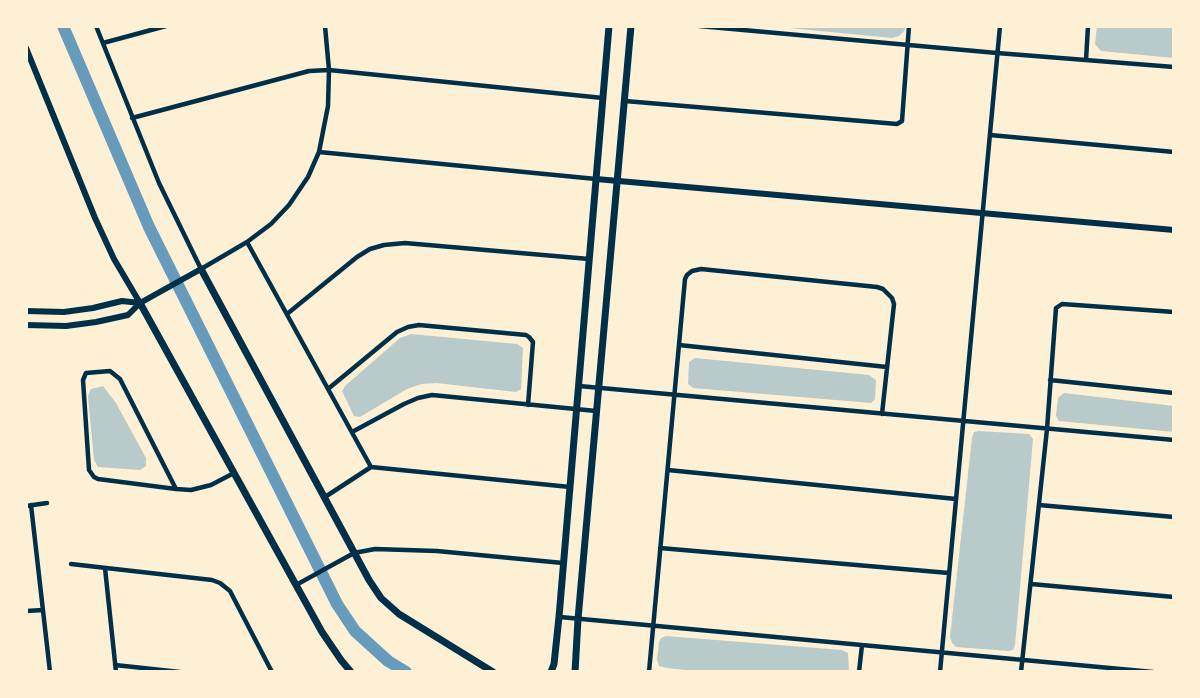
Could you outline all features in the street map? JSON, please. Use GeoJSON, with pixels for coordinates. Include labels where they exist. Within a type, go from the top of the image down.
{"type":"FeatureCollection","features":[{"type":"Feature","properties":{"kind":"main road"},"geometry":{"type":"LineString","coordinates":[[551,672],[559,617],[608,26]]}},
{"type":"Feature","properties":{"kind":"main road"},"geometry":{"type":"LineString","coordinates":[[575,672],[631,26]]}},
{"type":"Feature","properties":{"kind":"main road"},"geometry":{"type":"LineString","coordinates":[[201,269],[381,598],[399,614],[493,672]]}},
{"type":"Feature","properties":{"kind":"main road"},"geometry":{"type":"LineString","coordinates":[[140,303],[322,632],[351,672]]}},
{"type":"Feature","properties":{"kind":"street"},"geometry":{"type":"LineString","coordinates":[[96,26],[159,183],[201,269]]}},
{"type":"Feature","properties":{"kind":"street"},"geometry":{"type":"LineString","coordinates":[[103,43],[166,26]]}},
{"type":"Feature","properties":{"kind":"street"},"geometry":{"type":"LineString","coordinates":[[26,325],[66,326],[96,323],[128,315],[140,303],[247,242],[271,224],[289,205],[308,177],[319,152],[328,106],[325,26]]}},
{"type":"Feature","properties":{"kind":"street"},"geometry":{"type":"LineString","coordinates":[[699,26],[1174,67]]}},
{"type":"Feature","properties":{"kind":"street"},"geometry":{"type":"LineString","coordinates":[[624,101],[897,124],[902,121],[909,26]]}},
{"type":"Feature","properties":{"kind":"street"},"geometry":{"type":"LineString","coordinates":[[940,672],[1000,26]]}},
{"type":"Feature","properties":{"kind":"street"},"geometry":{"type":"LineString","coordinates":[[1086,60],[1088,26]]}},
{"type":"Feature","properties":{"kind":"street"},"geometry":{"type":"LineString","coordinates":[[26,48],[94,218],[140,303]]}},
{"type":"Feature","properties":{"kind":"street"},"geometry":{"type":"LineString","coordinates":[[132,118],[309,71],[328,70],[603,98]]}},
{"type":"Feature","properties":{"kind":"street"},"geometry":{"type":"LineString","coordinates":[[990,135],[1174,152]]}},
{"type":"Feature","properties":{"kind":"street"},"geometry":{"type":"LineString","coordinates":[[319,152],[1174,230]]}},
{"type":"Feature","properties":{"kind":"street"},"geometry":{"type":"LineString","coordinates":[[247,242],[371,467]]}},
{"type":"Feature","properties":{"kind":"street"},"geometry":{"type":"LineString","coordinates":[[287,314],[357,257],[384,245],[405,243],[589,259]]}},
{"type":"Feature","properties":{"kind":"street"},"geometry":{"type":"LineString","coordinates":[[649,672],[687,275],[697,270],[883,289],[894,304],[882,414]]}},
{"type":"Feature","properties":{"kind":"street"},"geometry":{"type":"LineString","coordinates":[[26,311],[64,312],[122,301],[140,303]]}},
{"type":"Feature","properties":{"kind":"street"},"geometry":{"type":"LineString","coordinates":[[1021,672],[1047,429],[1056,308],[1062,304],[1174,313]]}},
{"type":"Feature","properties":{"kind":"street"},"geometry":{"type":"LineString","coordinates":[[328,389],[397,332],[419,326],[529,337],[533,342],[528,405]]}},
{"type":"Feature","properties":{"kind":"street"},"geometry":{"type":"LineString","coordinates":[[679,345],[887,367]]}},
{"type":"Feature","properties":{"kind":"street"},"geometry":{"type":"LineString","coordinates":[[176,489],[120,379],[110,372],[86,373],[83,380],[91,475],[97,479],[176,489],[191,490],[206,487],[234,473]]}},
{"type":"Feature","properties":{"kind":"street"},"geometry":{"type":"LineString","coordinates":[[1050,380],[1174,393]]}},
{"type":"Feature","properties":{"kind":"street"},"geometry":{"type":"LineString","coordinates":[[578,385],[1174,440]]}},
{"type":"Feature","properties":{"kind":"street"},"geometry":{"type":"LineString","coordinates":[[352,432],[404,404],[432,395],[596,411]]}},
{"type":"Feature","properties":{"kind":"street"},"geometry":{"type":"LineString","coordinates":[[324,498],[371,467],[570,487]]}},
{"type":"Feature","properties":{"kind":"street"},"geometry":{"type":"LineString","coordinates":[[667,470],[956,499]]}},
{"type":"Feature","properties":{"kind":"street"},"geometry":{"type":"LineString","coordinates":[[47,503],[29,505],[50,672]]}},
{"type":"Feature","properties":{"kind":"street"},"geometry":{"type":"LineString","coordinates":[[1039,505],[1174,517]]}},
{"type":"Feature","properties":{"kind":"street"},"geometry":{"type":"LineString","coordinates":[[660,548],[949,573]]}},
{"type":"Feature","properties":{"kind":"street"},"geometry":{"type":"LineString","coordinates":[[296,585],[354,553],[375,549],[437,551],[563,564]]}},
{"type":"Feature","properties":{"kind":"street"},"geometry":{"type":"LineString","coordinates":[[71,564],[220,583],[230,592],[272,672]]}},
{"type":"Feature","properties":{"kind":"street"},"geometry":{"type":"LineString","coordinates":[[105,568],[116,672]]}},
{"type":"Feature","properties":{"kind":"street"},"geometry":{"type":"LineString","coordinates":[[1031,584],[1174,597]]}},
{"type":"Feature","properties":{"kind":"street"},"geometry":{"type":"LineString","coordinates":[[26,611],[43,610]]}},
{"type":"Feature","properties":{"kind":"street"},"geometry":{"type":"LineString","coordinates":[[559,617],[1153,672]]}},
{"type":"Feature","properties":{"kind":"street"},"geometry":{"type":"LineString","coordinates":[[859,672],[862,645]]}},
{"type":"Feature","properties":{"kind":"street"},"geometry":{"type":"LineString","coordinates":[[115,665],[180,672]]}},
{"type":"Feature","properties":{"kind":"shaded area"},"geometry":{"type":"Polygon","coordinates":[[[769,26],[905,26],[905,30],[892,38],[769,26]]]}},
{"type":"Feature","properties":{"kind":"shaded area"},"geometry":{"type":"Polygon","coordinates":[[[1097,26],[1174,26],[1174,58],[1101,51],[1095,44],[1097,26]]]}},
{"type":"Feature","properties":{"kind":"shaded area"},"geometry":{"type":"Polygon","coordinates":[[[411,334],[517,344],[523,348],[521,389],[516,392],[436,383],[422,384],[407,389],[360,417],[354,416],[342,391],[346,385],[400,338],[411,334]]]}},
{"type":"Feature","properties":{"kind":"shaded area"},"geometry":{"type":"Polygon","coordinates":[[[695,358],[869,375],[876,380],[875,399],[871,403],[693,388],[688,384],[689,362],[695,358]]]}},
{"type":"Feature","properties":{"kind":"shaded area"},"geometry":{"type":"Polygon","coordinates":[[[103,386],[116,403],[146,458],[146,466],[140,470],[98,467],[94,460],[88,396],[91,389],[103,386]]]}},
{"type":"Feature","properties":{"kind":"shaded area"},"geometry":{"type":"Polygon","coordinates":[[[1064,393],[1174,406],[1174,432],[1059,421],[1056,416],[1058,398],[1064,393]]]}},
{"type":"Feature","properties":{"kind":"shaded area"},"geometry":{"type":"Polygon","coordinates":[[[974,432],[1029,434],[1033,439],[1015,645],[1013,650],[1009,651],[956,647],[950,637],[972,438],[974,432]]]}},
{"type":"Feature","properties":{"kind":"shaded area"},"geometry":{"type":"Polygon","coordinates":[[[666,636],[842,650],[848,653],[849,672],[706,672],[667,668],[659,666],[657,660],[659,642],[666,636]]]}},
{"type":"Feature","properties":{"kind":"waterway"},"geometry":{"type":"LineString","coordinates":[[63,26],[149,227],[337,604],[355,631],[388,661],[406,672]]}}]}
